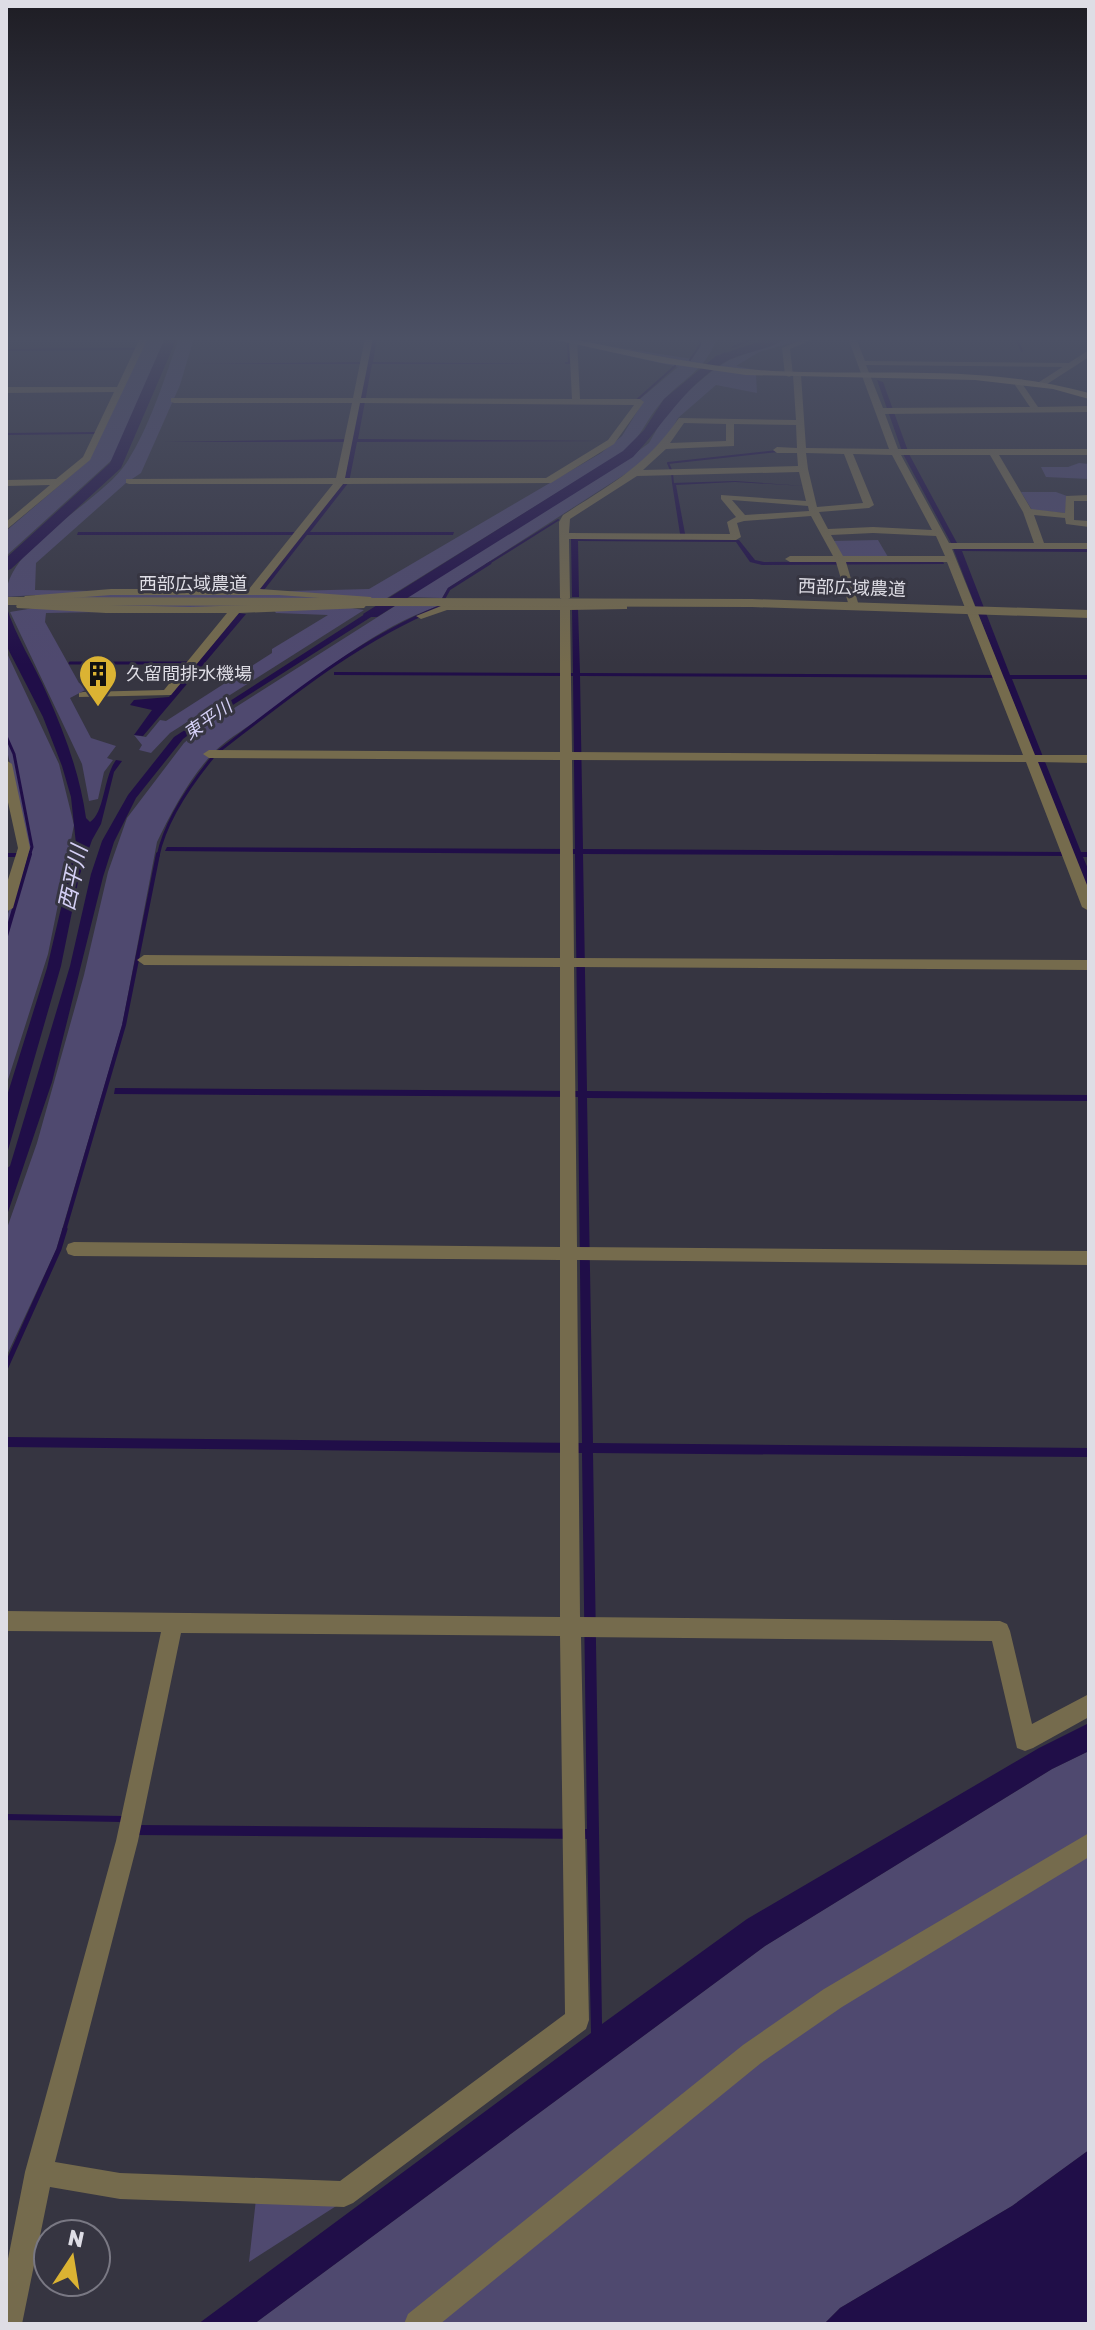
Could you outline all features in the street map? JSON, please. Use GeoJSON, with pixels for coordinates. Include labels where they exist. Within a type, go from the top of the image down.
{"type":"FeatureCollection","features":[{"type":"Feature","properties":{"kind":"street"},"geometry":{"type":"LineString","coordinates":[[6,527],[87,458],[93,447]]}},
{"type":"Feature","properties":{"kind":"street"},"geometry":{"type":"LineString","coordinates":[[251,593],[340,481],[347,447]]}},
{"type":"Feature","properties":{"kind":"street"},"geometry":{"type":"LineString","coordinates":[[129,481],[548,481],[603,447]]}},
{"type":"Feature","properties":{"kind":"street"},"geometry":{"type":"LineString","coordinates":[[38,2172],[120,2186],[344,2194],[577,2020],[574,1833],[583,1624],[570,1447],[580,1252],[569,1094],[576,962],[568,851],[574,756],[566,674],[564,536],[566,517],[635,473],[663,447]]}},
{"type":"Feature","properties":{"kind":"street"},"geometry":{"type":"LineString","coordinates":[[801,447],[801,460],[814,509],[840,561],[854,606]]}},
{"type":"Feature","properties":{"kind":"street"},"geometry":{"type":"LineString","coordinates":[[900,447],[939,533],[952,546],[1089,546]]}},
{"type":"Feature","properties":{"kind":"street"},"geometry":{"type":"LineString","coordinates":[[982,447],[1028,512],[1040,545]]}},
{"type":"Feature","properties":{"kind":"street"},"geometry":{"type":"LineString","coordinates":[[564,536],[736,537],[732,522],[742,518],[869,505],[848,452]]}},
{"type":"Feature","properties":{"kind":"street"},"geometry":{"type":"LineString","coordinates":[[635,473],[801,460],[848,452],[1089,452]]}},
{"type":"Feature","properties":{"kind":"street"},"geometry":{"type":"LineString","coordinates":[[778,455],[801,460]]}},
{"type":"Feature","properties":{"kind":"street"},"geometry":{"type":"LineString","coordinates":[[6,483],[58,482]]}},
{"type":"Feature","properties":{"kind":"street"},"geometry":{"type":"LineString","coordinates":[[742,518],[724,497],[814,509]]}},
{"type":"Feature","properties":{"kind":"street"},"geometry":{"type":"LineString","coordinates":[[1089,498],[1069,498],[1069,522],[1089,524]]}},
{"type":"Feature","properties":{"kind":"street"},"geometry":{"type":"LineString","coordinates":[[1028,512],[1070,516]]}},
{"type":"Feature","properties":{"kind":"street"},"geometry":{"type":"LineString","coordinates":[[824,532],[873,530],[939,533]]}},
{"type":"Feature","properties":{"kind":"street"},"geometry":{"type":"LineString","coordinates":[[952,546],[951,559],[1089,907]]}},
{"type":"Feature","properties":{"kind":"street"},"geometry":{"type":"LineString","coordinates":[[790,559],[951,559]]}},
{"type":"Feature","properties":{"kind":"street"},"geometry":{"type":"LineString","coordinates":[[111,592],[251,593],[367,599],[360,606],[235,611],[108,611],[21,606],[22,601],[111,592]]}},
{"type":"Feature","properties":{"kind":"street"},"geometry":{"type":"LineString","coordinates":[[448,598],[630,607],[636,602]]}},
{"type":"Feature","properties":{"kind":"street","name":"西部広域農道"},"geometry":{"type":"LineString","coordinates":[[6,601],[636,602],[1089,614]]}},
{"type":"Feature","properties":{"kind":"street"},"geometry":{"type":"LineString","coordinates":[[421,616],[446,607],[565,602]]}},
{"type":"Feature","properties":{"kind":"street"},"geometry":{"type":"LineString","coordinates":[[83,695],[167,693],[235,611]]}},
{"type":"Feature","properties":{"kind":"street"},"geometry":{"type":"LineString","coordinates":[[209,754],[1089,759]]}},
{"type":"Feature","properties":{"kind":"street"},"geometry":{"type":"LineString","coordinates":[[6,764],[24,848],[6,908]]}},
{"type":"Feature","properties":{"kind":"street"},"geometry":{"type":"LineString","coordinates":[[144,960],[1089,965]]}},
{"type":"Feature","properties":{"kind":"street"},"geometry":{"type":"LineString","coordinates":[[74,1249],[1089,1258]]}},
{"type":"Feature","properties":{"kind":"street"},"geometry":{"type":"LineString","coordinates":[[6,1621],[583,1624],[1000,1631],[1025,1740],[1089,1705]]}},
{"type":"Feature","properties":{"kind":"street"},"geometry":{"type":"LineString","coordinates":[[8,2324],[38,2172],[127,1841],[173,1622]]}},
{"type":"Feature","properties":{"kind":"street"},"geometry":{"type":"LineString","coordinates":[[418,2324],[752,2054],[833,1998],[1089,1844]]}},
{"type":"Feature","properties":{"kind":"shaded area"},"geometry":{"type":"Polygon","coordinates":[[[95,447],[119,447],[114,458],[6,556],[6,531],[88,461],[95,447]]]}},
{"type":"Feature","properties":{"kind":"shaded area"},"geometry":{"type":"Polygon","coordinates":[[[153,447],[141,473],[36,563],[35,590],[280,594],[369,589],[609,447],[629,447],[387,598],[348,599],[351,608],[364,610],[170,733],[151,753],[139,750],[142,745],[134,735],[146,737],[160,720],[166,721],[328,615],[276,613],[273,609],[46,613],[45,622],[79,683],[89,688],[70,698],[91,738],[116,746],[107,758],[113,760],[104,772],[98,799],[89,801],[82,764],[10,612],[34,608],[35,595],[6,597],[10,578],[21,560],[114,478],[135,448],[153,447]]]}},
{"type":"Feature","properties":{"kind":"shaded area"},"geometry":{"type":"Polygon","coordinates":[[[644,447],[661,447],[630,471],[448,588],[442,598],[407,597],[644,447]]]}},
{"type":"Feature","properties":{"kind":"shaded area"},"geometry":{"type":"Polygon","coordinates":[[[1079,463],[1089,464],[1089,479],[1046,477],[1041,467],[1068,467],[1079,463]]]}},
{"type":"Feature","properties":{"kind":"shaded area"},"geometry":{"type":"Polygon","coordinates":[[[1021,492],[1056,492],[1067,496],[1065,513],[1032,510],[1021,492]]]}},
{"type":"Feature","properties":{"kind":"shaded area"},"geometry":{"type":"Polygon","coordinates":[[[878,540],[888,557],[841,558],[832,541],[878,540]]]}},
{"type":"Feature","properties":{"kind":"shaded area"},"geometry":{"type":"Polygon","coordinates":[[[395,606],[439,606],[371,639],[225,742],[196,774],[157,842],[122,1026],[56,1250],[6,1357],[6,1231],[37,1143],[84,975],[108,872],[127,818],[184,743],[198,731],[395,606]]]}},
{"type":"Feature","properties":{"kind":"shaded area"},"geometry":{"type":"Polygon","coordinates":[[[6,651],[59,764],[74,825],[48,954],[6,1086],[6,920],[29,847],[6,746],[6,651]]]}},
{"type":"Feature","properties":{"kind":"shaded area"},"geometry":{"type":"Polygon","coordinates":[[[1089,1751],[1089,2150],[1012,2206],[840,2308],[824,2324],[254,2324],[765,1946],[1052,1769],[1089,1751]]]}},
{"type":"Feature","properties":{"kind":"shaded area"},"geometry":{"type":"Polygon","coordinates":[[[256,2199],[344,2201],[249,2262],[256,2199]]]}},
{"type":"Feature","properties":{"kind":"water"},"geometry":{"type":"Polygon","coordinates":[[[350,447],[356,447],[349,482],[310,532],[454,532],[453,535],[307,535],[264,590],[258,590],[301,535],[77,535],[78,532],[304,532],[344,483],[350,447]]]}},
{"type":"Feature","properties":{"kind":"water"},"geometry":{"type":"Polygon","coordinates":[[[900,447],[906,447],[957,543],[1089,549],[1089,552],[962,551],[1010,675],[1089,675],[1089,679],[1012,679],[1081,852],[1089,852],[1089,857],[1083,857],[1089,871],[1089,892],[1074,856],[583,854],[587,1091],[1089,1095],[1089,1101],[587,1098],[593,1443],[1089,1448],[1089,1457],[593,1453],[602,2024],[747,1919],[1039,1748],[1089,1723],[1089,1751],[1052,1769],[765,1946],[254,2324],[198,2324],[591,2033],[587,1839],[137,1835],[139,1825],[587,1829],[582,1453],[6,1447],[6,1437],[582,1443],[578,1097],[114,1094],[115,1088],[578,1091],[575,854],[165,851],[167,847],[575,849],[573,676],[334,675],[334,672],[573,673],[572,609],[578,609],[580,673],[1002,675],[951,543],[900,447]],[[580,676],[583,849],[1072,852],[1004,678],[580,676]]]}},
{"type":"Feature","properties":{"kind":"water"},"geometry":{"type":"Polygon","coordinates":[[[735,481],[805,486],[735,482],[676,485],[686,539],[739,540],[755,560],[764,562],[943,561],[944,564],[762,565],[750,562],[736,542],[578,541],[579,597],[572,597],[571,539],[681,540],[672,483],[735,481]]]}},
{"type":"Feature","properties":{"kind":"water"},"geometry":{"type":"Polygon","coordinates":[[[6,605],[60,724],[76,770],[86,818],[90,822],[99,811],[112,767],[116,760],[122,761],[114,772],[101,824],[79,877],[61,966],[6,1157],[6,1099],[47,968],[76,844],[71,797],[62,766],[43,717],[6,645],[6,605]]]}},
{"type":"Feature","properties":{"kind":"water"},"geometry":{"type":"Polygon","coordinates":[[[379,605],[390,605],[183,739],[136,798],[114,842],[103,877],[52,1082],[6,1218],[6,1169],[10,1166],[70,966],[91,874],[102,841],[128,795],[174,737],[379,605]]]}},
{"type":"Feature","properties":{"kind":"water"},"geometry":{"type":"Polygon","coordinates":[[[239,613],[246,614],[143,736],[134,735],[152,710],[130,705],[134,700],[169,697],[239,613]]]}},
{"type":"Feature","properties":{"kind":"water"},"geometry":{"type":"Polygon","coordinates":[[[1089,2150],[1089,2324],[824,2324],[840,2308],[1012,2206],[1089,2150]]]}},
{"type":"Feature","properties":{"kind":"waterway","name":"西平川"},"geometry":{"type":"LineString","coordinates":[[6,566],[116,465],[124,447]]}},
{"type":"Feature","properties":{"kind":"waterway","name":"東平川"},"geometry":{"type":"LineString","coordinates":[[371,614],[628,454],[635,447]]}},
{"type":"Feature","properties":{"kind":"waterway"},"geometry":{"type":"LineString","coordinates":[[671,470],[668,463],[778,451]]}},
{"type":"Feature","properties":{"kind":"waterway"},"geometry":{"type":"LineString","coordinates":[[672,473],[673,483]]}},
{"type":"Feature","properties":{"kind":"waterway"},"geometry":{"type":"LineString","coordinates":[[486,565],[558,520]]}},
{"type":"Feature","properties":{"kind":"waterway"},"geometry":{"type":"LineString","coordinates":[[444,598],[449,589],[490,563]]}},
{"type":"Feature","properties":{"kind":"waterway"},"geometry":{"type":"LineString","coordinates":[[219,751],[352,653],[439,607]]}},
{"type":"Feature","properties":{"kind":"waterway"},"geometry":{"type":"LineString","coordinates":[[70,663],[188,663]]}},
{"type":"Feature","properties":{"kind":"waterway"},"geometry":{"type":"LineString","coordinates":[[6,736],[14,754],[32,847],[29,856]]}},
{"type":"Feature","properties":{"kind":"waterway"},"geometry":{"type":"LineString","coordinates":[[158,856],[179,804],[212,758]]}},
{"type":"Feature","properties":{"kind":"waterway"},"geometry":{"type":"LineString","coordinates":[[6,936],[30,854]]}},
{"type":"Feature","properties":{"kind":"waterway"},"geometry":{"type":"LineString","coordinates":[[64,1231],[124,1025],[158,854]]}},
{"type":"Feature","properties":{"kind":"waterway"},"geometry":{"type":"LineString","coordinates":[[6,855],[16,855]]}},
{"type":"Feature","properties":{"kind":"waterway"},"geometry":{"type":"LineString","coordinates":[[6,1367],[65,1229]]}},
{"type":"Feature","properties":{"kind":"waterway"},"geometry":{"type":"LineString","coordinates":[[6,1817],[123,1819]]}},
{"type":"Feature","properties":{"kind":"place","name":"久留間排水機場"},"geometry":{"type":"Point","coordinates":[98,708]}}]}
